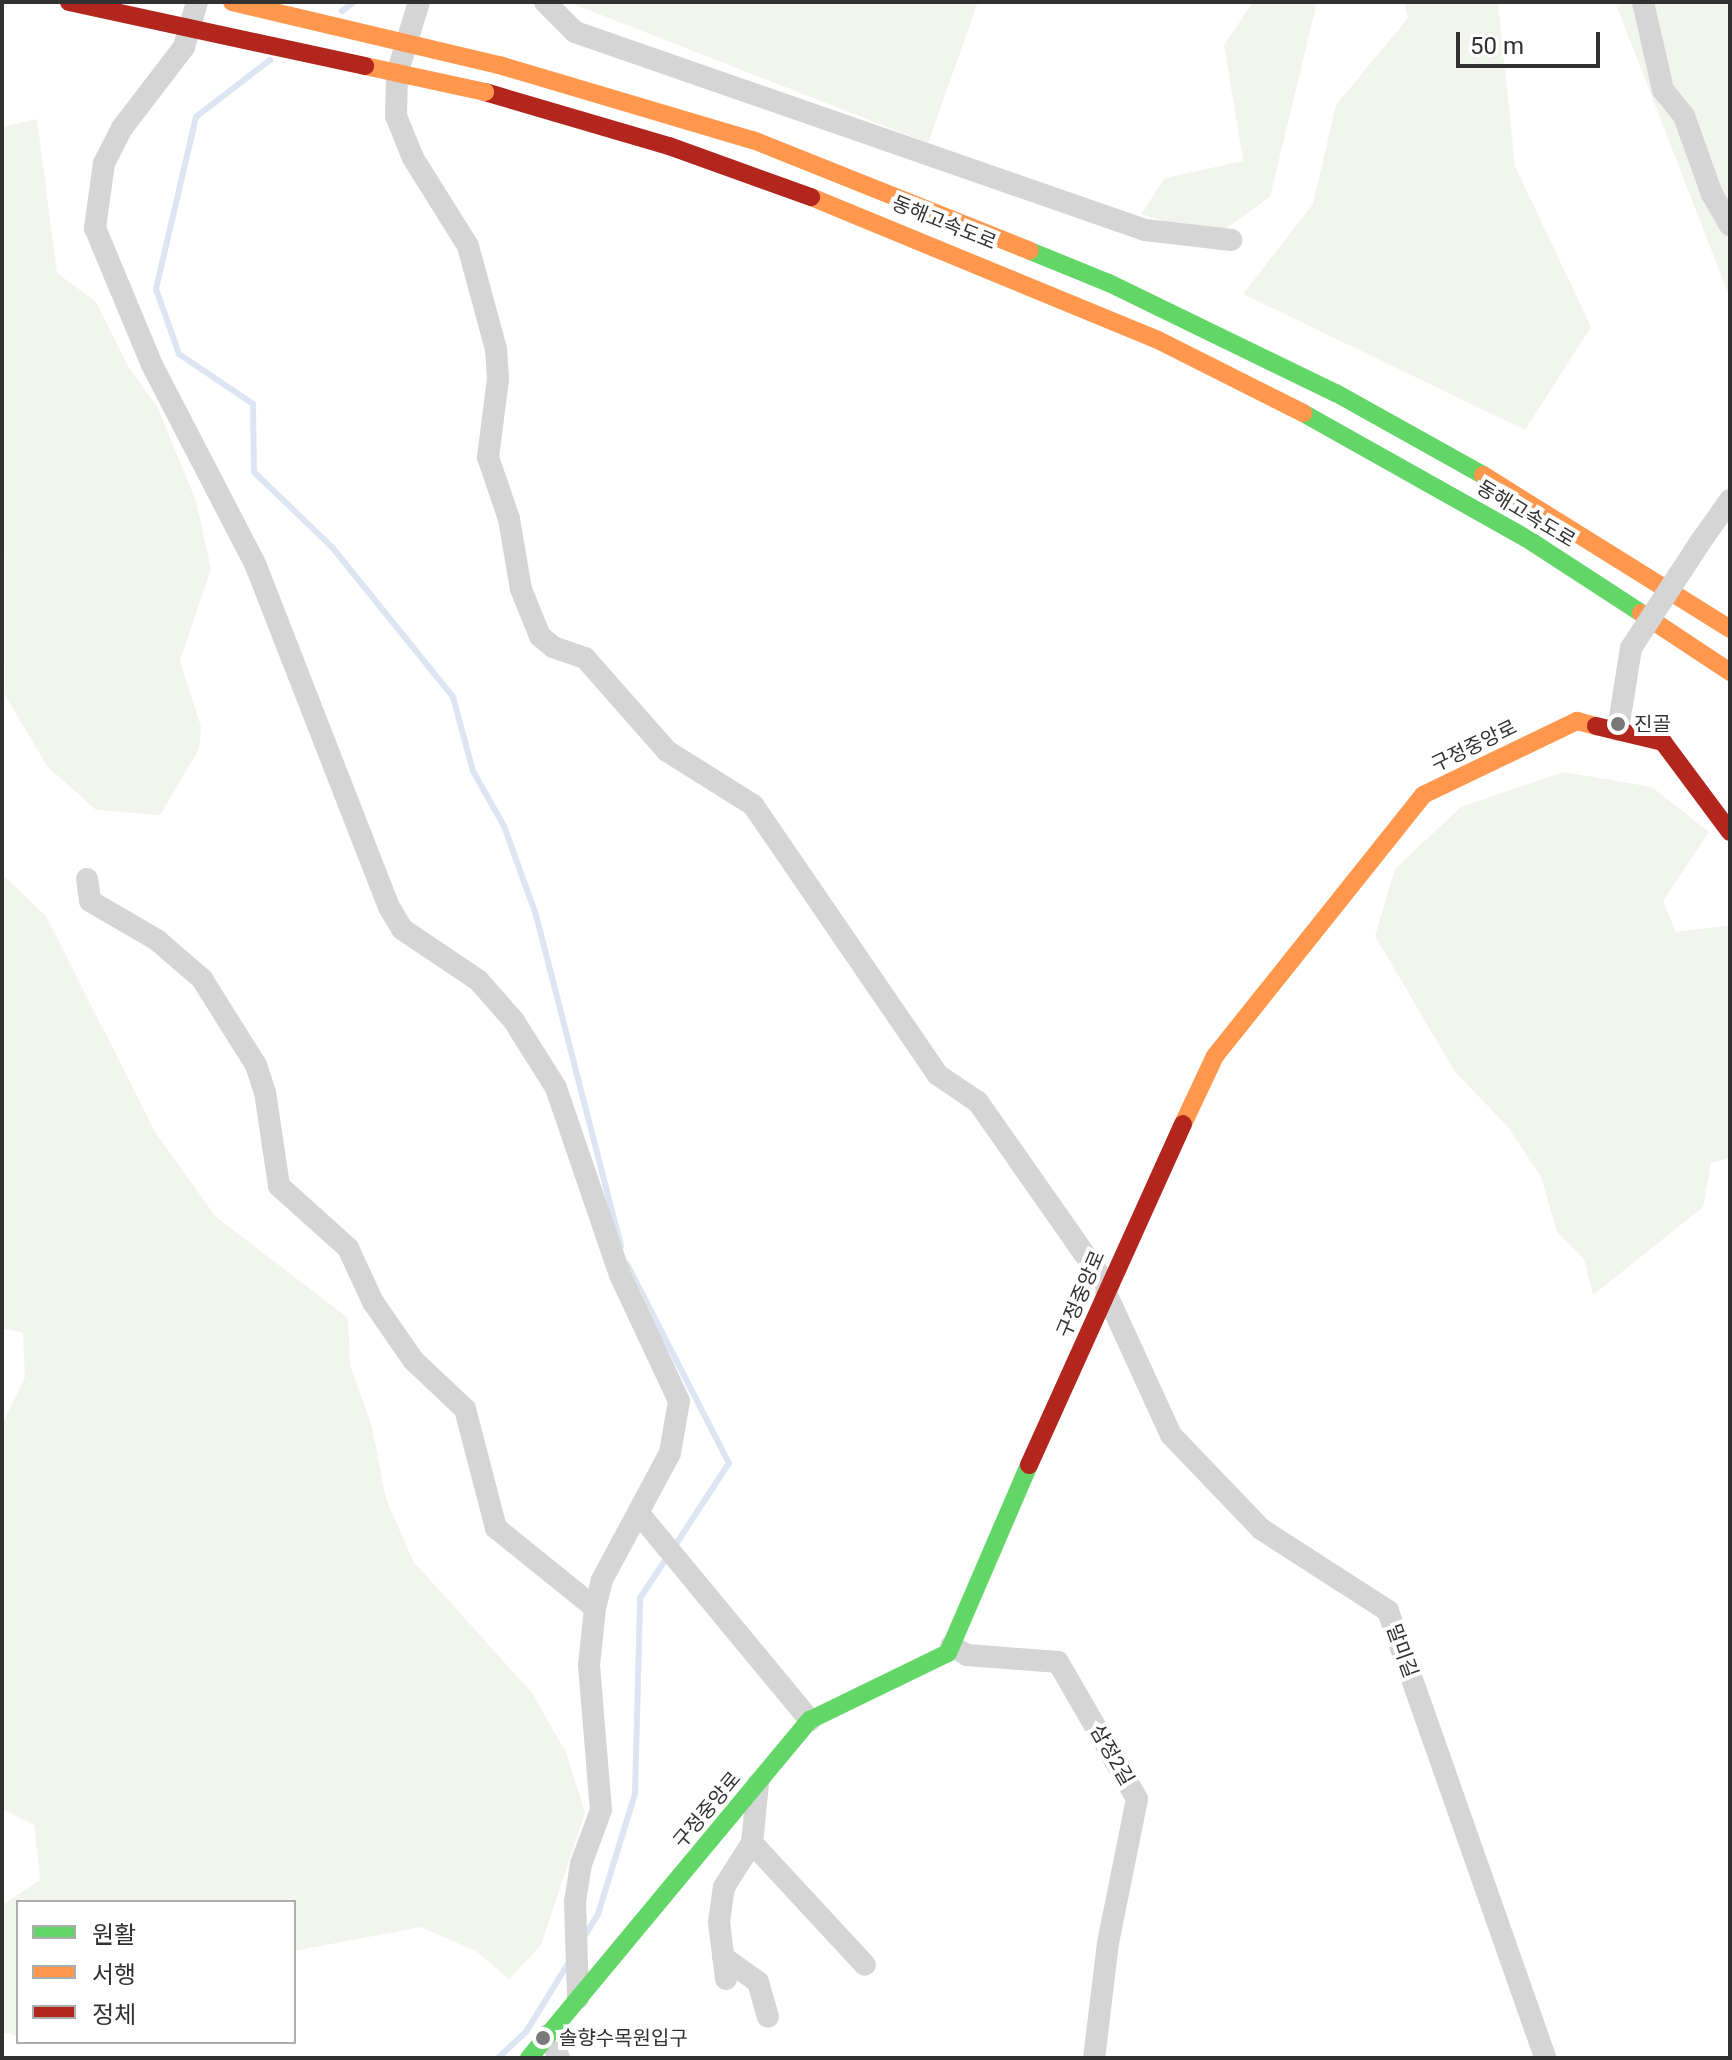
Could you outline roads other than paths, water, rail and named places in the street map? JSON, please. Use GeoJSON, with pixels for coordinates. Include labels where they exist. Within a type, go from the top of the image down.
{"type":"FeatureCollection","features":[{"type":"Feature","properties":{"kind":"main road","name":"동해고속도로"},"geometry":{"type":"LineString","coordinates":[[68,2],[485,92],[669,146],[873,219],[1156,339],[1448,493],[1730,672]]}},
{"type":"Feature","properties":{"kind":"main road","name":"동해고속도로"},"geometry":{"type":"LineString","coordinates":[[232,2],[499,65],[753,140],[1109,283],[1336,393],[1552,514],[1730,629]]}},
{"type":"Feature","properties":{"kind":"main road","name":"구정중앙로"},"geometry":{"type":"LineString","coordinates":[[529,2058],[810,1720],[948,1653],[1106,1289],[1215,1056],[1423,795],[1577,721],[1663,742],[1730,832]]}},
{"type":"Feature","properties":{"kind":"street"},"geometry":{"type":"LineString","coordinates":[[197,2],[184,47],[122,128],[104,163],[95,228],[173,411],[256,566],[389,907],[402,929],[478,980],[514,1021],[556,1088],[620,1275],[679,1401],[670,1453],[647,1522],[602,1580],[595,1608],[589,1665],[601,1810],[581,1864],[575,1901],[573,1972],[578,1998]]}},
{"type":"Feature","properties":{"kind":"street","name":"말미길"},"geometry":{"type":"LineString","coordinates":[[419,2],[397,74],[396,116],[413,158],[468,246],[496,349],[488,457],[509,519],[521,589],[540,636],[553,647],[585,658],[667,751],[753,805],[938,1075],[978,1102],[1106,1289],[1171,1435],[1261,1529],[1388,1611],[1545,2058]]}},
{"type":"Feature","properties":{"kind":"street"},"geometry":{"type":"LineString","coordinates":[[545,2],[575,32],[1145,230],[1231,240]]}},
{"type":"Feature","properties":{"kind":"street"},"geometry":{"type":"LineString","coordinates":[[1643,2],[1663,90],[1684,116],[1712,194],[1730,225]]}},
{"type":"Feature","properties":{"kind":"street"},"geometry":{"type":"LineString","coordinates":[[1618,730],[1631,648],[1730,500]]}},
{"type":"Feature","properties":{"kind":"street"},"geometry":{"type":"LineString","coordinates":[[87,879],[90,901],[157,940],[202,979],[256,1065],[265,1092],[279,1186],[348,1248],[373,1302],[413,1360],[465,1409],[496,1528],[595,1608]]}},
{"type":"Feature","properties":{"kind":"street"},"geometry":{"type":"LineString","coordinates":[[647,1522],[810,1720]]}},
{"type":"Feature","properties":{"kind":"street","name":"삼정2길"},"geometry":{"type":"LineString","coordinates":[[951,1646],[967,1655],[1058,1662],[1137,1799],[1108,1943],[1094,2058]]}},
{"type":"Feature","properties":{"kind":"street"},"geometry":{"type":"LineString","coordinates":[[726,1979],[719,1922],[724,1887],[752,1843],[758,1784]]}},
{"type":"Feature","properties":{"kind":"street"},"geometry":{"type":"LineString","coordinates":[[752,1843],[865,1965]]}},
{"type":"Feature","properties":{"kind":"street"},"geometry":{"type":"LineString","coordinates":[[723,1957],[758,1982],[768,2017]]}},
{"type":"Feature","properties":{"kind":"street"},"geometry":{"type":"LineString","coordinates":[[548,2035],[559,2058]]}},
{"type":"Feature","properties":{"kind":"waterway"},"geometry":{"type":"LineString","coordinates":[[342,11],[354,2]]}},
{"type":"Feature","properties":{"kind":"waterway"},"geometry":{"type":"LineString","coordinates":[[270,60],[196,117],[156,289],[179,354],[253,404],[254,472],[332,547],[453,697],[473,771],[504,826],[536,915],[621,1246]]}},
{"type":"Feature","properties":{"kind":"waterway"},"geometry":{"type":"LineString","coordinates":[[627,1264],[729,1463],[674,1547]]}},
{"type":"Feature","properties":{"kind":"waterway"},"geometry":{"type":"LineString","coordinates":[[583,1939],[598,1914],[635,1794],[640,1598],[668,1556]]}},
{"type":"Feature","properties":{"kind":"waterway"},"geometry":{"type":"LineString","coordinates":[[498,2058],[526,2032],[569,1962]]}},
{"type":"Feature","properties":{"kind":"place","name":"진골"},"geometry":{"type":"Point","coordinates":[1618,724]}},
{"type":"Feature","properties":{"kind":"place","name":"솔향수목원입구"},"geometry":{"type":"Point","coordinates":[543,2038]}}]}
